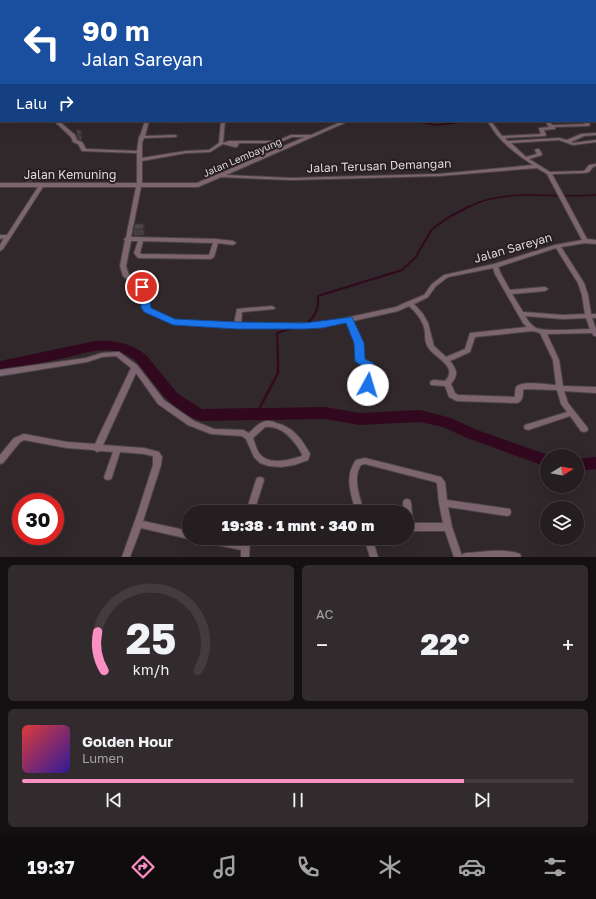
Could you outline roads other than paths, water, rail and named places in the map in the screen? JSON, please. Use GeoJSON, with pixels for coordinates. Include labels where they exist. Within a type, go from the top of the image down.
{"type":"FeatureCollection","features":[{"type":"Feature","properties":{"kind":"street"},"geometry":{"type":"LineString","coordinates":[[57,122],[73,136],[75,141],[80,143],[84,150],[139,152]]}},
{"type":"Feature","properties":{"kind":"street"},"geometry":{"type":"LineString","coordinates":[[148,122],[141,137],[139,152],[139,185],[127,239],[216,240],[233,243]]}},
{"type":"Feature","properties":{"kind":"street"},"geometry":{"type":"LineString","coordinates":[[140,160],[186,152],[212,150],[221,143],[223,122]]}},
{"type":"Feature","properties":{"kind":"street","name":"Jalan Lembayung"},"geometry":{"type":"LineString","coordinates":[[139,185],[198,185],[345,122]]}},
{"type":"Feature","properties":{"kind":"street"},"geometry":{"type":"LineString","coordinates":[[490,122],[506,142],[526,158],[549,173],[561,193],[565,205],[585,241]]}},
{"type":"Feature","properties":{"kind":"street"},"geometry":{"type":"LineString","coordinates":[[548,122],[551,126]]}},
{"type":"Feature","properties":{"kind":"street"},"geometry":{"type":"LineString","coordinates":[[551,126],[587,123],[596,134]]}},
{"type":"Feature","properties":{"kind":"street"},"geometry":{"type":"LineString","coordinates":[[548,140],[541,129],[553,128],[551,126]]}},
{"type":"Feature","properties":{"kind":"street"},"geometry":{"type":"LineString","coordinates":[[566,142],[583,135],[596,134]]}},
{"type":"Feature","properties":{"kind":"street"},"geometry":{"type":"LineString","coordinates":[[501,137],[544,135]]}},
{"type":"Feature","properties":{"kind":"street"},"geometry":{"type":"LineString","coordinates":[[141,137],[174,136]]}},
{"type":"Feature","properties":{"kind":"street"},"geometry":{"type":"LineString","coordinates":[[237,142],[278,142],[294,136],[314,136]]}},
{"type":"Feature","properties":{"kind":"street"},"geometry":{"type":"LineString","coordinates":[[506,142],[559,139],[573,144],[596,141]]}},
{"type":"Feature","properties":{"kind":"street"},"geometry":{"type":"LineString","coordinates":[[526,158],[539,156],[540,154],[537,150]]}},
{"type":"Feature","properties":{"kind":"street"},"geometry":{"type":"LineString","coordinates":[[549,173],[587,172],[591,166],[596,165]]}},
{"type":"Feature","properties":{"kind":"street","name":"Jalan Terusan Demangan"},"geometry":{"type":"LineString","coordinates":[[220,176],[298,179],[439,175],[539,166]]}},
{"type":"Feature","properties":{"kind":"street","name":"Jalan Kemuning"},"geometry":{"type":"LineString","coordinates":[[0,185],[139,185]]}},
{"type":"Feature","properties":{"kind":"street"},"geometry":{"type":"LineString","coordinates":[[0,249],[41,185]]}},
{"type":"Feature","properties":{"kind":"street"},"geometry":{"type":"LineString","coordinates":[[0,237],[8,236]]}},
{"type":"Feature","properties":{"kind":"street","name":"Jalan Sareyan"},"geometry":{"type":"LineString","coordinates":[[127,239],[123,266],[126,276],[146,292],[146,307],[150,311],[173,322],[237,326],[322,325],[398,309],[426,296],[434,285],[446,276],[495,266],[557,246],[585,241],[596,242]]}},
{"type":"Feature","properties":{"kind":"street"},"geometry":{"type":"LineString","coordinates":[[141,239],[137,254],[139,256],[182,258],[211,257],[216,240]]}},
{"type":"Feature","properties":{"kind":"street"},"geometry":{"type":"LineString","coordinates":[[447,360],[468,350],[472,335],[533,329],[543,332],[595,332],[588,316],[586,296],[557,246]]}},
{"type":"Feature","properties":{"kind":"street"},"geometry":{"type":"LineString","coordinates":[[495,266],[529,326],[533,329]]}},
{"type":"Feature","properties":{"kind":"street"},"geometry":{"type":"LineString","coordinates":[[509,292],[545,289]]}},
{"type":"Feature","properties":{"kind":"street"},"geometry":{"type":"LineString","coordinates":[[409,303],[422,316],[431,348],[434,352],[447,360],[452,371],[452,377],[447,384]]}},
{"type":"Feature","properties":{"kind":"street"},"geometry":{"type":"LineString","coordinates":[[237,326],[239,310],[272,308]]}},
{"type":"Feature","properties":{"kind":"street"},"geometry":{"type":"LineString","coordinates":[[522,314],[563,317],[596,316]]}},
{"type":"Feature","properties":{"kind":"street"},"geometry":{"type":"LineString","coordinates":[[349,319],[359,343],[360,361],[369,365],[372,370],[364,400]]}},
{"type":"Feature","properties":{"kind":"street"},"geometry":{"type":"LineString","coordinates":[[543,332],[556,360],[560,389],[565,404],[584,429]]}},
{"type":"Feature","properties":{"kind":"street"},"geometry":{"type":"LineString","coordinates":[[0,373],[117,354],[135,367],[161,402],[191,423],[214,432],[243,433],[249,437],[257,456],[262,460],[287,464],[306,456],[299,440],[277,424],[263,425],[249,437]]}},
{"type":"Feature","properties":{"kind":"street"},"geometry":{"type":"LineString","coordinates":[[97,449],[135,367]]}},
{"type":"Feature","properties":{"kind":"street"},"geometry":{"type":"LineString","coordinates":[[434,383],[447,384]]}},
{"type":"Feature","properties":{"kind":"street"},"geometry":{"type":"LineString","coordinates":[[447,384],[452,395],[457,398],[516,400],[519,399],[519,389],[522,387],[596,390]]}},
{"type":"Feature","properties":{"kind":"street"},"geometry":{"type":"LineString","coordinates":[[528,427],[571,413]]}},
{"type":"Feature","properties":{"kind":"street"},"geometry":{"type":"LineString","coordinates":[[0,461],[4,453],[18,440],[24,437],[67,446],[154,453],[158,458],[138,524],[126,557]]}},
{"type":"Feature","properties":{"kind":"street"},"geometry":{"type":"LineString","coordinates":[[108,477],[117,450]]}},
{"type":"Feature","properties":{"kind":"street"},"geometry":{"type":"LineString","coordinates":[[359,505],[353,471],[359,462],[365,461],[438,479],[441,482],[448,527],[458,557]]}},
{"type":"Feature","properties":{"kind":"street"},"geometry":{"type":"LineString","coordinates":[[252,505],[260,480]]}},
{"type":"Feature","properties":{"kind":"street"},"geometry":{"type":"LineString","coordinates":[[444,503],[507,512]]}},
{"type":"Feature","properties":{"kind":"street"},"geometry":{"type":"LineString","coordinates":[[138,524],[182,533]]}},
{"type":"Feature","properties":{"kind":"street"},"geometry":{"type":"LineString","coordinates":[[414,527],[448,527]]}},
{"type":"Feature","properties":{"kind":"street"},"geometry":{"type":"LineString","coordinates":[[245,557],[246,545]]}},
{"type":"Feature","properties":{"kind":"street"},"geometry":{"type":"LineString","coordinates":[[370,545],[374,557]]}},
{"type":"Feature","properties":{"kind":"street"},"geometry":{"type":"LineString","coordinates":[[466,557],[498,555],[517,557]]}},
{"type":"Feature","properties":{"kind":"waterway"},"geometry":{"type":"LineString","coordinates":[[254,0],[264,0]]}},
{"type":"Feature","properties":{"kind":"waterway"},"geometry":{"type":"LineString","coordinates":[[420,122],[436,125],[463,122]]}},
{"type":"Feature","properties":{"kind":"waterway"},"geometry":{"type":"LineString","coordinates":[[468,207],[483,201],[515,195],[596,195]]}},
{"type":"Feature","properties":{"kind":"waterway"},"geometry":{"type":"LineString","coordinates":[[306,324],[316,312],[318,296],[402,270],[415,258],[432,229],[449,217],[468,207]]}},
{"type":"Feature","properties":{"kind":"waterway"},"geometry":{"type":"LineString","coordinates":[[278,359],[277,333],[296,327]]}},
{"type":"Feature","properties":{"kind":"waterway"},"geometry":{"type":"LineString","coordinates":[[0,366],[63,353],[87,346],[104,345],[120,347],[135,353],[141,358],[173,398],[180,404],[201,415],[325,413],[360,419],[420,416],[446,422],[472,434],[540,458]]}},
{"type":"Feature","properties":{"kind":"waterway"},"geometry":{"type":"LineString","coordinates":[[257,413],[278,373],[278,359]]}},
{"type":"Feature","properties":{"kind":"waterway"},"geometry":{"type":"LineString","coordinates":[[584,464],[596,463]]}}]}
